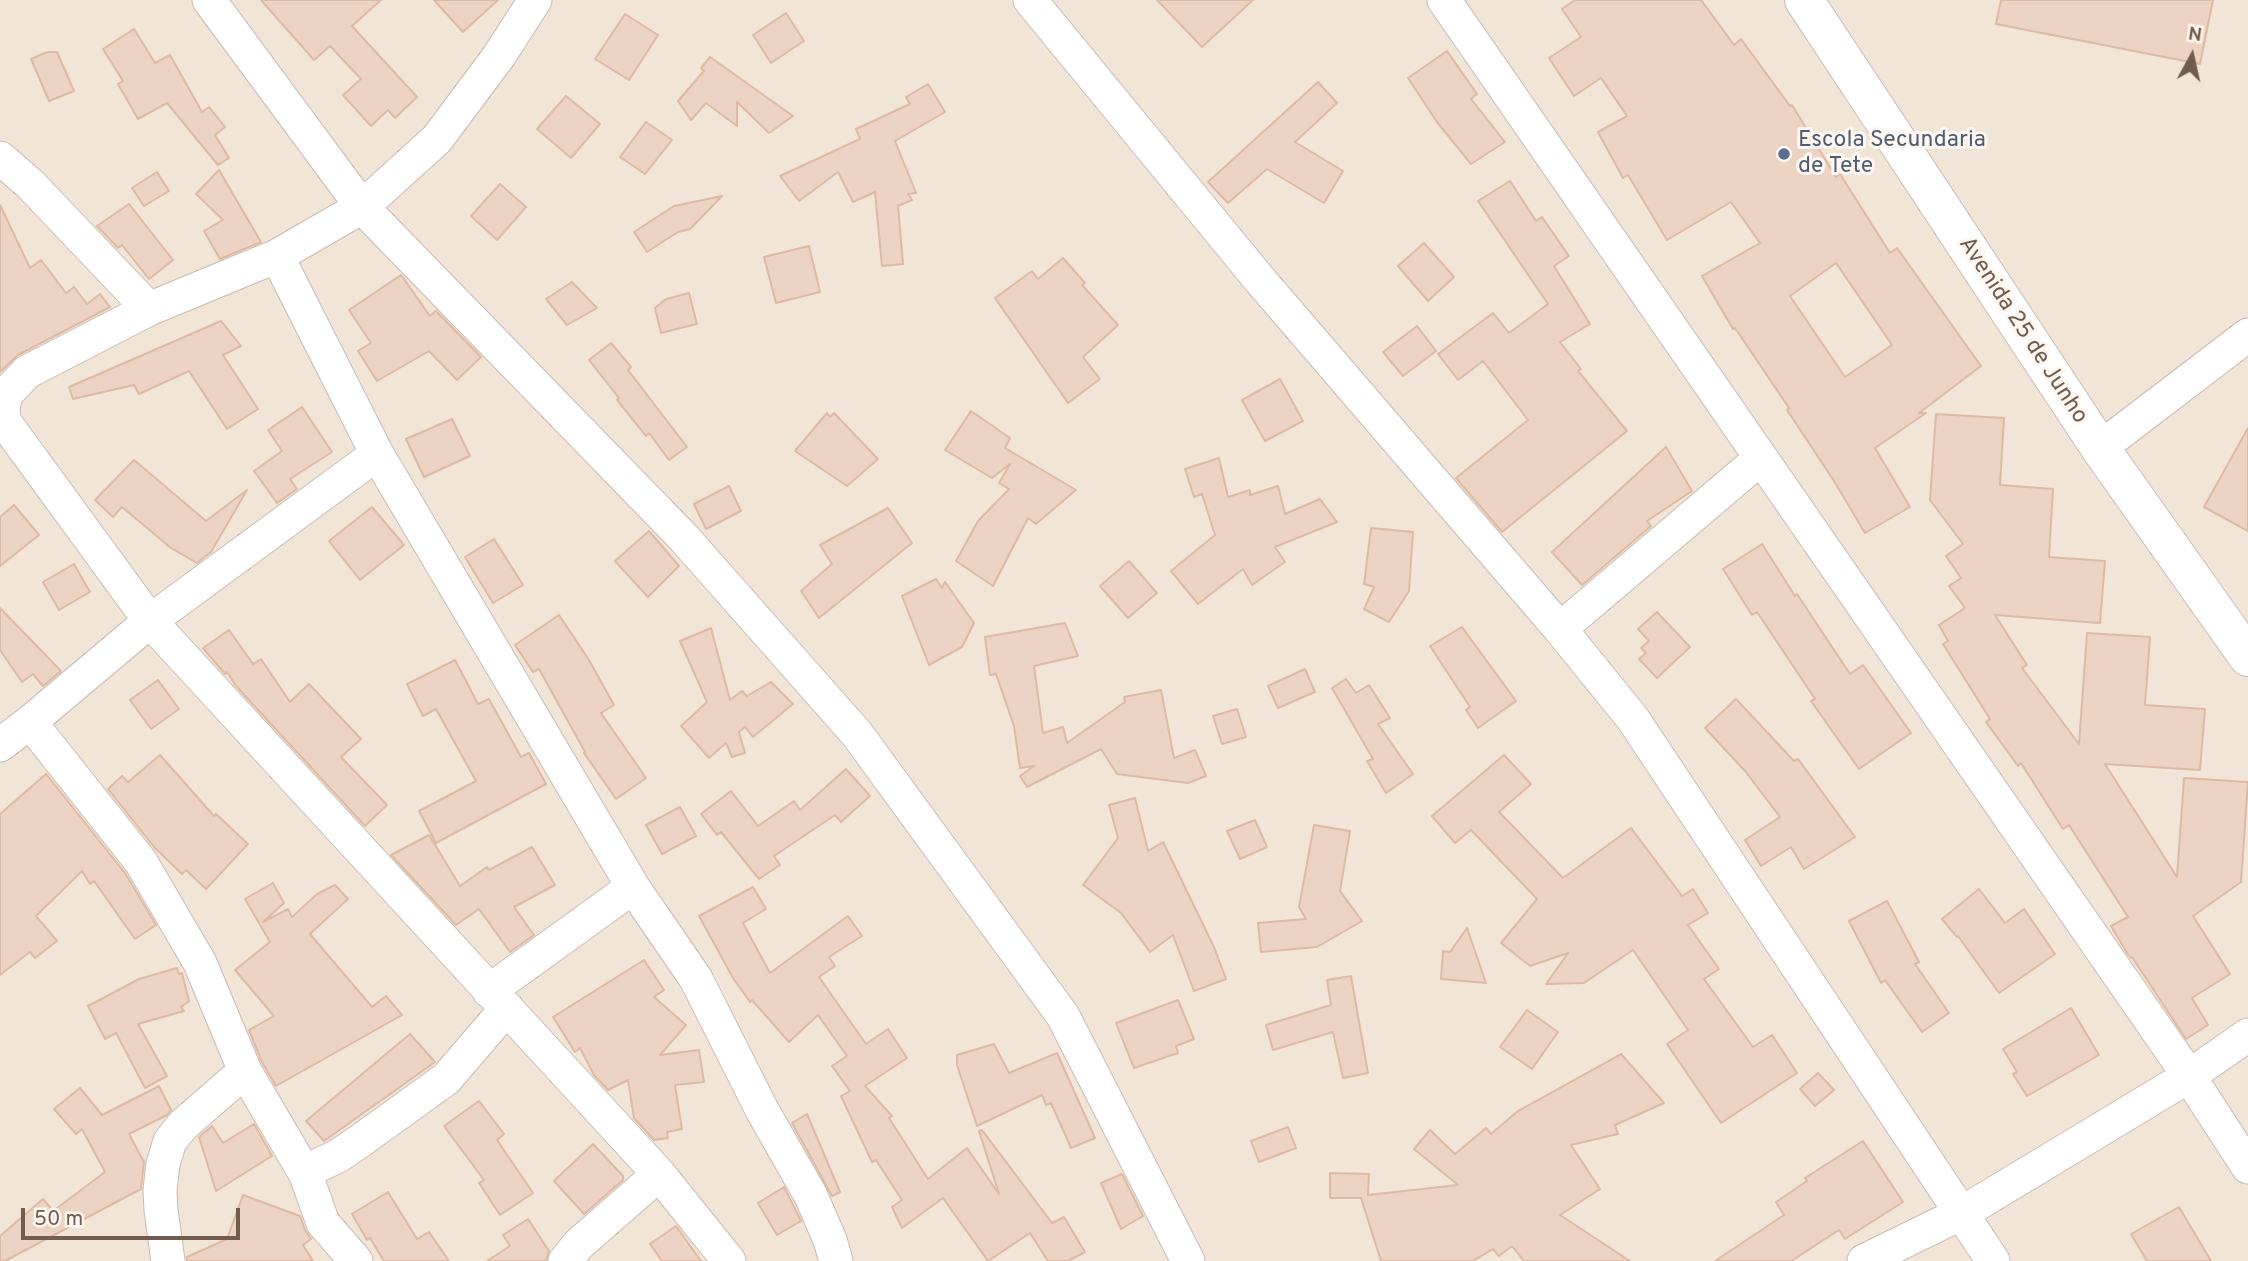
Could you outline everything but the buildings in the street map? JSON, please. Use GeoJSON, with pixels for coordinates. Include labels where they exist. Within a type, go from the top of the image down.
{"type":"FeatureCollection","features":[{"type":"Feature","properties":{"kind":"street"},"geometry":{"type":"LineString","coordinates":[[209,0],[362,206],[683,537],[857,734],[1063,1016],[1188,1261]]}},
{"type":"Feature","properties":{"kind":"street"},"geometry":{"type":"LineString","coordinates":[[536,0],[499,56],[437,139],[362,206],[276,256],[149,309],[27,372],[7,393],[3,406],[4,421],[150,621],[659,1174],[729,1261]]}},
{"type":"Feature","properties":{"kind":"street"},"geometry":{"type":"LineString","coordinates":[[1030,0],[1260,280],[1560,629],[1633,719],[1993,1261]]}},
{"type":"Feature","properties":{"kind":"street"},"geometry":{"type":"LineString","coordinates":[[1444,0],[2189,1076],[2248,1167]]}},
{"type":"Feature","properties":{"kind":"street","name":"Avenida 25 de Junho"},"geometry":{"type":"LineString","coordinates":[[1804,0],[2100,448],[2248,657]]}},
{"type":"Feature","properties":{"kind":"street"},"geometry":{"type":"LineString","coordinates":[[0,158],[30,184],[149,309]]}},
{"type":"Feature","properties":{"kind":"street"},"geometry":{"type":"LineString","coordinates":[[276,256],[377,454],[633,887],[696,979],[762,1110],[811,1196],[836,1261]]}},
{"type":"Feature","properties":{"kind":"street"},"geometry":{"type":"LineString","coordinates":[[2100,448],[2248,335]]}},
{"type":"Feature","properties":{"kind":"street"},"geometry":{"type":"LineString","coordinates":[[0,745],[150,621],[377,454]]}},
{"type":"Feature","properties":{"kind":"street"},"geometry":{"type":"LineString","coordinates":[[1560,629],[1761,458]]}},
{"type":"Feature","properties":{"kind":"street"},"geometry":{"type":"LineString","coordinates":[[30,722],[141,862],[200,963],[246,1070],[304,1172],[323,1223],[356,1261]]}},
{"type":"Feature","properties":{"kind":"street"},"geometry":{"type":"LineString","coordinates":[[304,1172],[349,1148],[446,1079],[498,999],[633,887]]}},
{"type":"Feature","properties":{"kind":"street"},"geometry":{"type":"LineString","coordinates":[[1864,1261],[1962,1213],[2189,1076],[2248,1035]]}},
{"type":"Feature","properties":{"kind":"street"},"geometry":{"type":"LineString","coordinates":[[168,1261],[160,1210],[160,1190],[163,1164],[170,1141],[183,1125],[246,1070]]}},
{"type":"Feature","properties":{"kind":"street"},"geometry":{"type":"LineString","coordinates":[[565,1261],[579,1244],[659,1174]]}},
{"type":"Feature","properties":{"kind":"shaded area"},"geometry":{"type":"Polygon","coordinates":[[[0,0],[2248,0],[2248,1261],[0,1261],[0,0]]]}},
{"type":"Feature","properties":{"kind":"place","name":"Escola Secundaria de Tete"},"geometry":{"type":"Point","coordinates":[1784,154]}}]}
